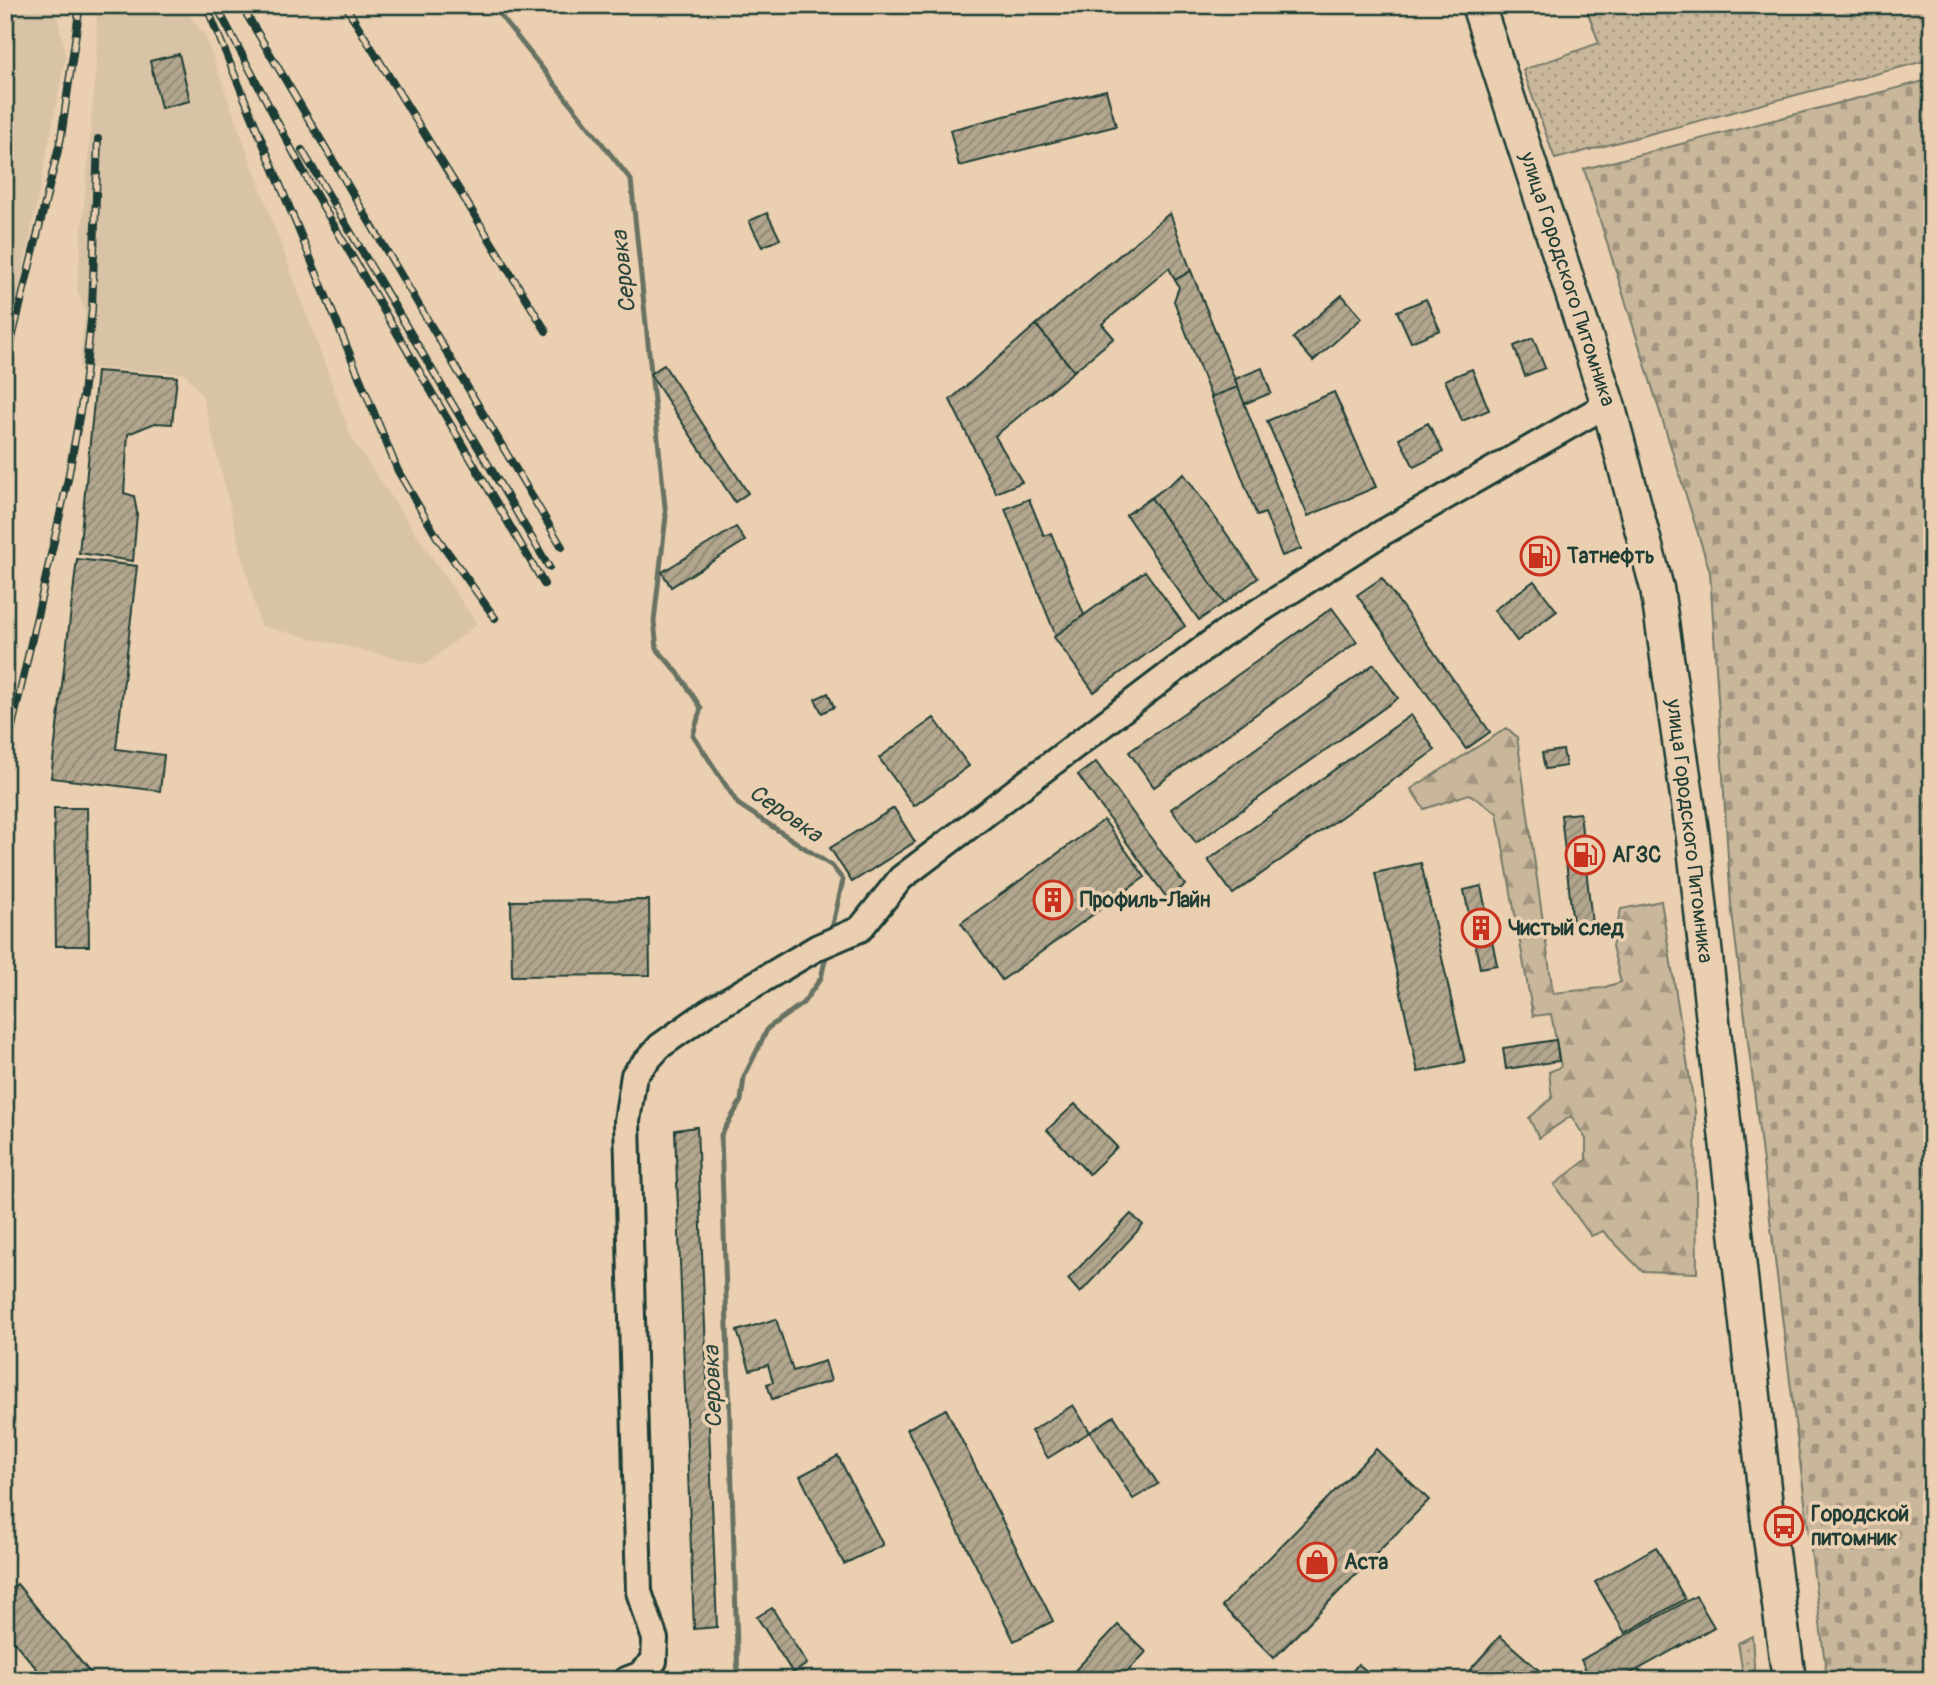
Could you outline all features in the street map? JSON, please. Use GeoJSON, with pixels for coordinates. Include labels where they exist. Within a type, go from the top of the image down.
{"type":"FeatureCollection","features":[{"type":"Feature","properties":{"kind":"main road","name":"улица Городского Питомника"},"geometry":{"type":"LineString","coordinates":[[1478,5],[1608,404],[1657,587],[1693,838],[1767,1515],[1789,1680]]}},
{"type":"Feature","properties":{"kind":"street"},"geometry":{"type":"LineString","coordinates":[[626,1680],[639,1675],[654,1661],[654,1639],[639,1592],[627,1121],[634,1075],[660,1045],[708,1012],[818,947],[860,929],[901,878],[1220,635],[1382,533],[1608,404]]}},
{"type":"Feature","properties":{"kind":"shaded area"},"geometry":{"type":"Polygon","coordinates":[[[5,5],[55,5],[66,56],[5,364],[5,5]]]}},
{"type":"Feature","properties":{"kind":"shaded area"},"geometry":{"type":"Polygon","coordinates":[[[97,5],[182,5],[205,36],[352,439],[477,624],[425,665],[260,626],[202,395],[185,374],[79,367],[85,312],[77,289],[96,67],[97,5]]]}},
{"type":"Feature","properties":{"kind":"green space"},"geometry":{"type":"Polygon","coordinates":[[[1600,5],[1932,5],[1932,59],[1555,159],[1523,70],[1599,43],[1587,10],[1600,5]]]}},
{"type":"Feature","properties":{"kind":"green space"},"geometry":{"type":"Polygon","coordinates":[[[1932,79],[1932,1680],[1827,1680],[1731,904],[1710,572],[1584,169],[1932,79]]]}},
{"type":"Feature","properties":{"kind":"green space"},"geometry":{"type":"Polygon","coordinates":[[[1507,728],[1517,737],[1553,993],[1602,988],[1621,982],[1612,946],[1621,909],[1661,901],[1695,1111],[1697,1273],[1642,1271],[1603,1231],[1591,1236],[1554,1185],[1586,1160],[1586,1139],[1571,1116],[1539,1138],[1529,1118],[1552,1098],[1549,1072],[1561,1067],[1551,1014],[1533,1016],[1497,813],[1469,794],[1424,809],[1411,789],[1507,728]]]}},
{"type":"Feature","properties":{"kind":"green space"},"geometry":{"type":"Polygon","coordinates":[[[1752,1636],[1755,1680],[1744,1680],[1738,1643],[1752,1636]]]}},
{"type":"Feature","properties":{"kind":"building"},"geometry":{"type":"Polygon","coordinates":[[[179,54],[190,101],[161,108],[150,61],[179,54]]]}},
{"type":"Feature","properties":{"kind":"building"},"geometry":{"type":"Polygon","coordinates":[[[1106,90],[1116,126],[959,166],[950,130],[1106,90]]]}},
{"type":"Feature","properties":{"kind":"building"},"geometry":{"type":"Polygon","coordinates":[[[767,213],[780,239],[762,247],[749,221],[767,213]]]}},
{"type":"Feature","properties":{"kind":"building"},"geometry":{"type":"Polygon","coordinates":[[[1170,213],[1191,271],[1175,280],[1169,268],[1102,324],[1114,338],[1074,371],[1036,325],[1170,213]]]}},
{"type":"Feature","properties":{"kind":"building"},"geometry":{"type":"Polygon","coordinates":[[[1191,271],[1238,387],[1211,397],[1174,301],[1179,287],[1175,280],[1191,271]]]}},
{"type":"Feature","properties":{"kind":"building"},"geometry":{"type":"Polygon","coordinates":[[[1342,295],[1362,318],[1313,361],[1293,338],[1342,295]]]}},
{"type":"Feature","properties":{"kind":"building"},"geometry":{"type":"Polygon","coordinates":[[[1426,299],[1440,330],[1411,342],[1397,311],[1426,299]]]}},
{"type":"Feature","properties":{"kind":"building"},"geometry":{"type":"Polygon","coordinates":[[[1036,325],[1074,371],[995,436],[1022,482],[996,493],[950,400],[1036,325]]]}},
{"type":"Feature","properties":{"kind":"building"},"geometry":{"type":"Polygon","coordinates":[[[1533,338],[1545,368],[1525,376],[1514,346],[1533,338]]]}},
{"type":"Feature","properties":{"kind":"building"},"geometry":{"type":"Polygon","coordinates":[[[664,365],[748,493],[735,502],[650,374],[664,365]]]}},
{"type":"Feature","properties":{"kind":"building"},"geometry":{"type":"Polygon","coordinates":[[[1262,368],[1271,393],[1244,404],[1235,379],[1262,368]]]}},
{"type":"Feature","properties":{"kind":"building"},"geometry":{"type":"Polygon","coordinates":[[[1472,369],[1489,410],[1462,421],[1445,380],[1472,369]]]}},
{"type":"Feature","properties":{"kind":"building"},"geometry":{"type":"Polygon","coordinates":[[[97,371],[177,377],[172,424],[155,423],[128,434],[124,493],[134,496],[137,513],[133,561],[79,553],[97,371]]]}},
{"type":"Feature","properties":{"kind":"building"},"geometry":{"type":"Polygon","coordinates":[[[1238,387],[1301,549],[1282,556],[1265,513],[1257,516],[1211,397],[1238,387]]]}},
{"type":"Feature","properties":{"kind":"building"},"geometry":{"type":"Polygon","coordinates":[[[1334,392],[1376,487],[1308,516],[1267,421],[1334,392]]]}},
{"type":"Feature","properties":{"kind":"building"},"geometry":{"type":"Polygon","coordinates":[[[1428,423],[1443,452],[1414,467],[1399,438],[1428,423]]]}},
{"type":"Feature","properties":{"kind":"building"},"geometry":{"type":"Polygon","coordinates":[[[1184,474],[1258,578],[1224,603],[1151,498],[1184,474]]]}},
{"type":"Feature","properties":{"kind":"building"},"geometry":{"type":"Polygon","coordinates":[[[1151,498],[1224,603],[1199,620],[1126,515],[1151,498]]]}},
{"type":"Feature","properties":{"kind":"building"},"geometry":{"type":"Polygon","coordinates":[[[1029,499],[1044,536],[1051,533],[1084,615],[1056,636],[1005,509],[1029,499]]]}},
{"type":"Feature","properties":{"kind":"building"},"geometry":{"type":"Polygon","coordinates":[[[736,527],[745,541],[671,587],[662,572],[736,527]]]}},
{"type":"Feature","properties":{"kind":"building"},"geometry":{"type":"Polygon","coordinates":[[[77,559],[137,566],[116,749],[164,755],[160,791],[51,778],[77,559]]]}},
{"type":"Feature","properties":{"kind":"building"},"geometry":{"type":"Polygon","coordinates":[[[1145,571],[1185,626],[1094,692],[1054,637],[1145,571]]]}},
{"type":"Feature","properties":{"kind":"building"},"geometry":{"type":"Polygon","coordinates":[[[1382,578],[1490,732],[1466,749],[1357,595],[1382,578]]]}},
{"type":"Feature","properties":{"kind":"building"},"geometry":{"type":"Polygon","coordinates":[[[1534,581],[1557,611],[1517,641],[1494,610],[1534,581]]]}},
{"type":"Feature","properties":{"kind":"building"},"geometry":{"type":"Polygon","coordinates":[[[1332,608],[1357,642],[1154,787],[1129,752],[1332,608]]]}},
{"type":"Feature","properties":{"kind":"building"},"geometry":{"type":"Polygon","coordinates":[[[1374,664],[1398,698],[1196,843],[1171,809],[1374,664]]]}},
{"type":"Feature","properties":{"kind":"building"},"geometry":{"type":"Polygon","coordinates":[[[828,693],[834,707],[822,713],[815,699],[828,693]]]}},
{"type":"Feature","properties":{"kind":"building"},"geometry":{"type":"Polygon","coordinates":[[[1411,715],[1435,750],[1233,894],[1208,860],[1411,715]]]}},
{"type":"Feature","properties":{"kind":"building"},"geometry":{"type":"Polygon","coordinates":[[[934,718],[969,766],[914,806],[879,758],[934,718]]]}},
{"type":"Feature","properties":{"kind":"building"},"geometry":{"type":"Polygon","coordinates":[[[1563,750],[1566,766],[1545,769],[1542,753],[1563,750]]]}},
{"type":"Feature","properties":{"kind":"building"},"geometry":{"type":"Polygon","coordinates":[[[1096,762],[1185,885],[1167,898],[1078,775],[1096,762]]]}},
{"type":"Feature","properties":{"kind":"building"},"geometry":{"type":"Polygon","coordinates":[[[54,808],[87,808],[89,946],[56,946],[54,808]]]}},
{"type":"Feature","properties":{"kind":"building"},"geometry":{"type":"Polygon","coordinates":[[[894,808],[915,842],[852,882],[830,848],[894,808]]]}},
{"type":"Feature","properties":{"kind":"building"},"geometry":{"type":"Polygon","coordinates":[[[1580,813],[1592,923],[1573,925],[1561,815],[1580,813]]]}},
{"type":"Feature","properties":{"kind":"building","name":"Профиль-Лайн"},"geometry":{"type":"Polygon","coordinates":[[[1104,820],[1145,877],[1002,980],[961,923],[1104,820]]]}},
{"type":"Feature","properties":{"kind":"building"},"geometry":{"type":"Polygon","coordinates":[[[1421,863],[1465,1062],[1418,1072],[1375,873],[1421,863]]]}},
{"type":"Feature","properties":{"kind":"building","name":"Чистый след"},"geometry":{"type":"Polygon","coordinates":[[[1481,886],[1497,965],[1480,968],[1464,890],[1481,886]]]}},
{"type":"Feature","properties":{"kind":"building"},"geometry":{"type":"Polygon","coordinates":[[[649,900],[650,975],[512,976],[511,901],[649,900]]]}},
{"type":"Feature","properties":{"kind":"building"},"geometry":{"type":"Polygon","coordinates":[[[1556,1040],[1559,1061],[1506,1069],[1503,1048],[1556,1040]]]}},
{"type":"Feature","properties":{"kind":"building"},"geometry":{"type":"Polygon","coordinates":[[[1075,1104],[1117,1147],[1089,1174],[1047,1130],[1075,1104]]]}},
{"type":"Feature","properties":{"kind":"building"},"geometry":{"type":"Polygon","coordinates":[[[697,1127],[717,1627],[694,1629],[675,1130],[697,1127]]]}},
{"type":"Feature","properties":{"kind":"building"},"geometry":{"type":"Polygon","coordinates":[[[1131,1214],[1143,1225],[1080,1293],[1068,1279],[1131,1214]]]}},
{"type":"Feature","properties":{"kind":"building"},"geometry":{"type":"Polygon","coordinates":[[[776,1319],[793,1371],[825,1361],[831,1381],[772,1399],[767,1384],[773,1382],[768,1365],[750,1370],[737,1331],[776,1319]]]}},
{"type":"Feature","properties":{"kind":"building"},"geometry":{"type":"Polygon","coordinates":[[[1073,1405],[1090,1432],[1048,1458],[1031,1431],[1073,1405]]]}},
{"type":"Feature","properties":{"kind":"building"},"geometry":{"type":"Polygon","coordinates":[[[946,1409],[1053,1621],[1014,1641],[907,1429],[946,1409]]]}},
{"type":"Feature","properties":{"kind":"building"},"geometry":{"type":"Polygon","coordinates":[[[1114,1416],[1158,1484],[1133,1499],[1090,1432],[1114,1416]]]}},
{"type":"Feature","properties":{"kind":"building","name":"Аста"},"geometry":{"type":"Polygon","coordinates":[[[1376,1449],[1429,1500],[1274,1658],[1222,1606],[1376,1449]]]}},
{"type":"Feature","properties":{"kind":"building"},"geometry":{"type":"Polygon","coordinates":[[[838,1456],[883,1545],[844,1564],[800,1476],[838,1456]]]}},
{"type":"Feature","properties":{"kind":"building"},"geometry":{"type":"Polygon","coordinates":[[[1656,1547],[1685,1599],[1625,1633],[1595,1582],[1656,1547]]]}},
{"type":"Feature","properties":{"kind":"building"},"geometry":{"type":"Polygon","coordinates":[[[17,1584],[92,1675],[86,1680],[46,1680],[5,1631],[5,1594],[17,1584]]]}},
{"type":"Feature","properties":{"kind":"building"},"geometry":{"type":"Polygon","coordinates":[[[1696,1596],[1714,1627],[1619,1680],[1591,1680],[1581,1660],[1696,1596]]]}},
{"type":"Feature","properties":{"kind":"building"},"geometry":{"type":"Polygon","coordinates":[[[772,1608],[807,1664],[793,1673],[757,1617],[772,1608]]]}},
{"type":"Feature","properties":{"kind":"building"},"geometry":{"type":"Polygon","coordinates":[[[1118,1625],[1146,1652],[1119,1680],[1066,1680],[1118,1625]]]}},
{"type":"Feature","properties":{"kind":"building"},"geometry":{"type":"Polygon","coordinates":[[[1500,1636],[1550,1680],[1461,1680],[1500,1636]]]}},
{"type":"Feature","properties":{"kind":"building"},"geometry":{"type":"Polygon","coordinates":[[[1358,1664],[1378,1680],[1346,1680],[1358,1664]]]}},
{"type":"Feature","properties":{"kind":"waterway","name":"Серовка"},"geometry":{"type":"LineString","coordinates":[[492,5],[631,180],[666,516],[654,621],[657,649],[678,673],[701,708],[693,735],[738,804],[832,866],[843,880],[831,933]]}},
{"type":"Feature","properties":{"kind":"waterway","name":"Серовка"},"geometry":{"type":"LineString","coordinates":[[738,1680],[721,1135],[741,1101],[744,1077],[768,1028],[803,1003],[821,978],[827,952]]}},
{"type":"Feature","properties":{"kind":"railway"},"geometry":{"type":"LineString","coordinates":[[6,363],[61,138],[80,5]]}},
{"type":"Feature","properties":{"kind":"railway"},"geometry":{"type":"LineString","coordinates":[[206,5],[398,471],[437,537],[495,618]]}},
{"type":"Feature","properties":{"kind":"railway"},"geometry":{"type":"LineString","coordinates":[[216,5],[312,188],[544,584]]}},
{"type":"Feature","properties":{"kind":"railway"},"geometry":{"type":"LineString","coordinates":[[241,5],[562,547]]}},
{"type":"Feature","properties":{"kind":"railway"},"geometry":{"type":"LineString","coordinates":[[345,5],[546,331]]}},
{"type":"Feature","properties":{"kind":"railway"},"geometry":{"type":"LineString","coordinates":[[5,81],[5,153]]}},
{"type":"Feature","properties":{"kind":"railway"},"geometry":{"type":"LineString","coordinates":[[5,758],[68,479],[83,395],[92,310],[98,139]]}},
{"type":"Feature","properties":{"kind":"railway"},"geometry":{"type":"LineString","coordinates":[[302,150],[549,567]]}},
{"type":"Feature","properties":{"kind":"place","name":"Татнефть"},"geometry":{"type":"Point","coordinates":[1540,556]}},
{"type":"Feature","properties":{"kind":"place","name":"АГЗС"},"geometry":{"type":"Point","coordinates":[1585,855]}},
{"type":"Feature","properties":{"kind":"place","name":"Профиль-Лайн"},"geometry":{"type":"Point","coordinates":[1053,900]}},
{"type":"Feature","properties":{"kind":"place","name":"Чистый след"},"geometry":{"type":"Point","coordinates":[1481,928]}},
{"type":"Feature","properties":{"kind":"place","name":"Городской питомник"},"geometry":{"type":"Point","coordinates":[1784,1526]}},
{"type":"Feature","properties":{"kind":"place","name":"Аста"},"geometry":{"type":"Point","coordinates":[1317,1562]}}]}
